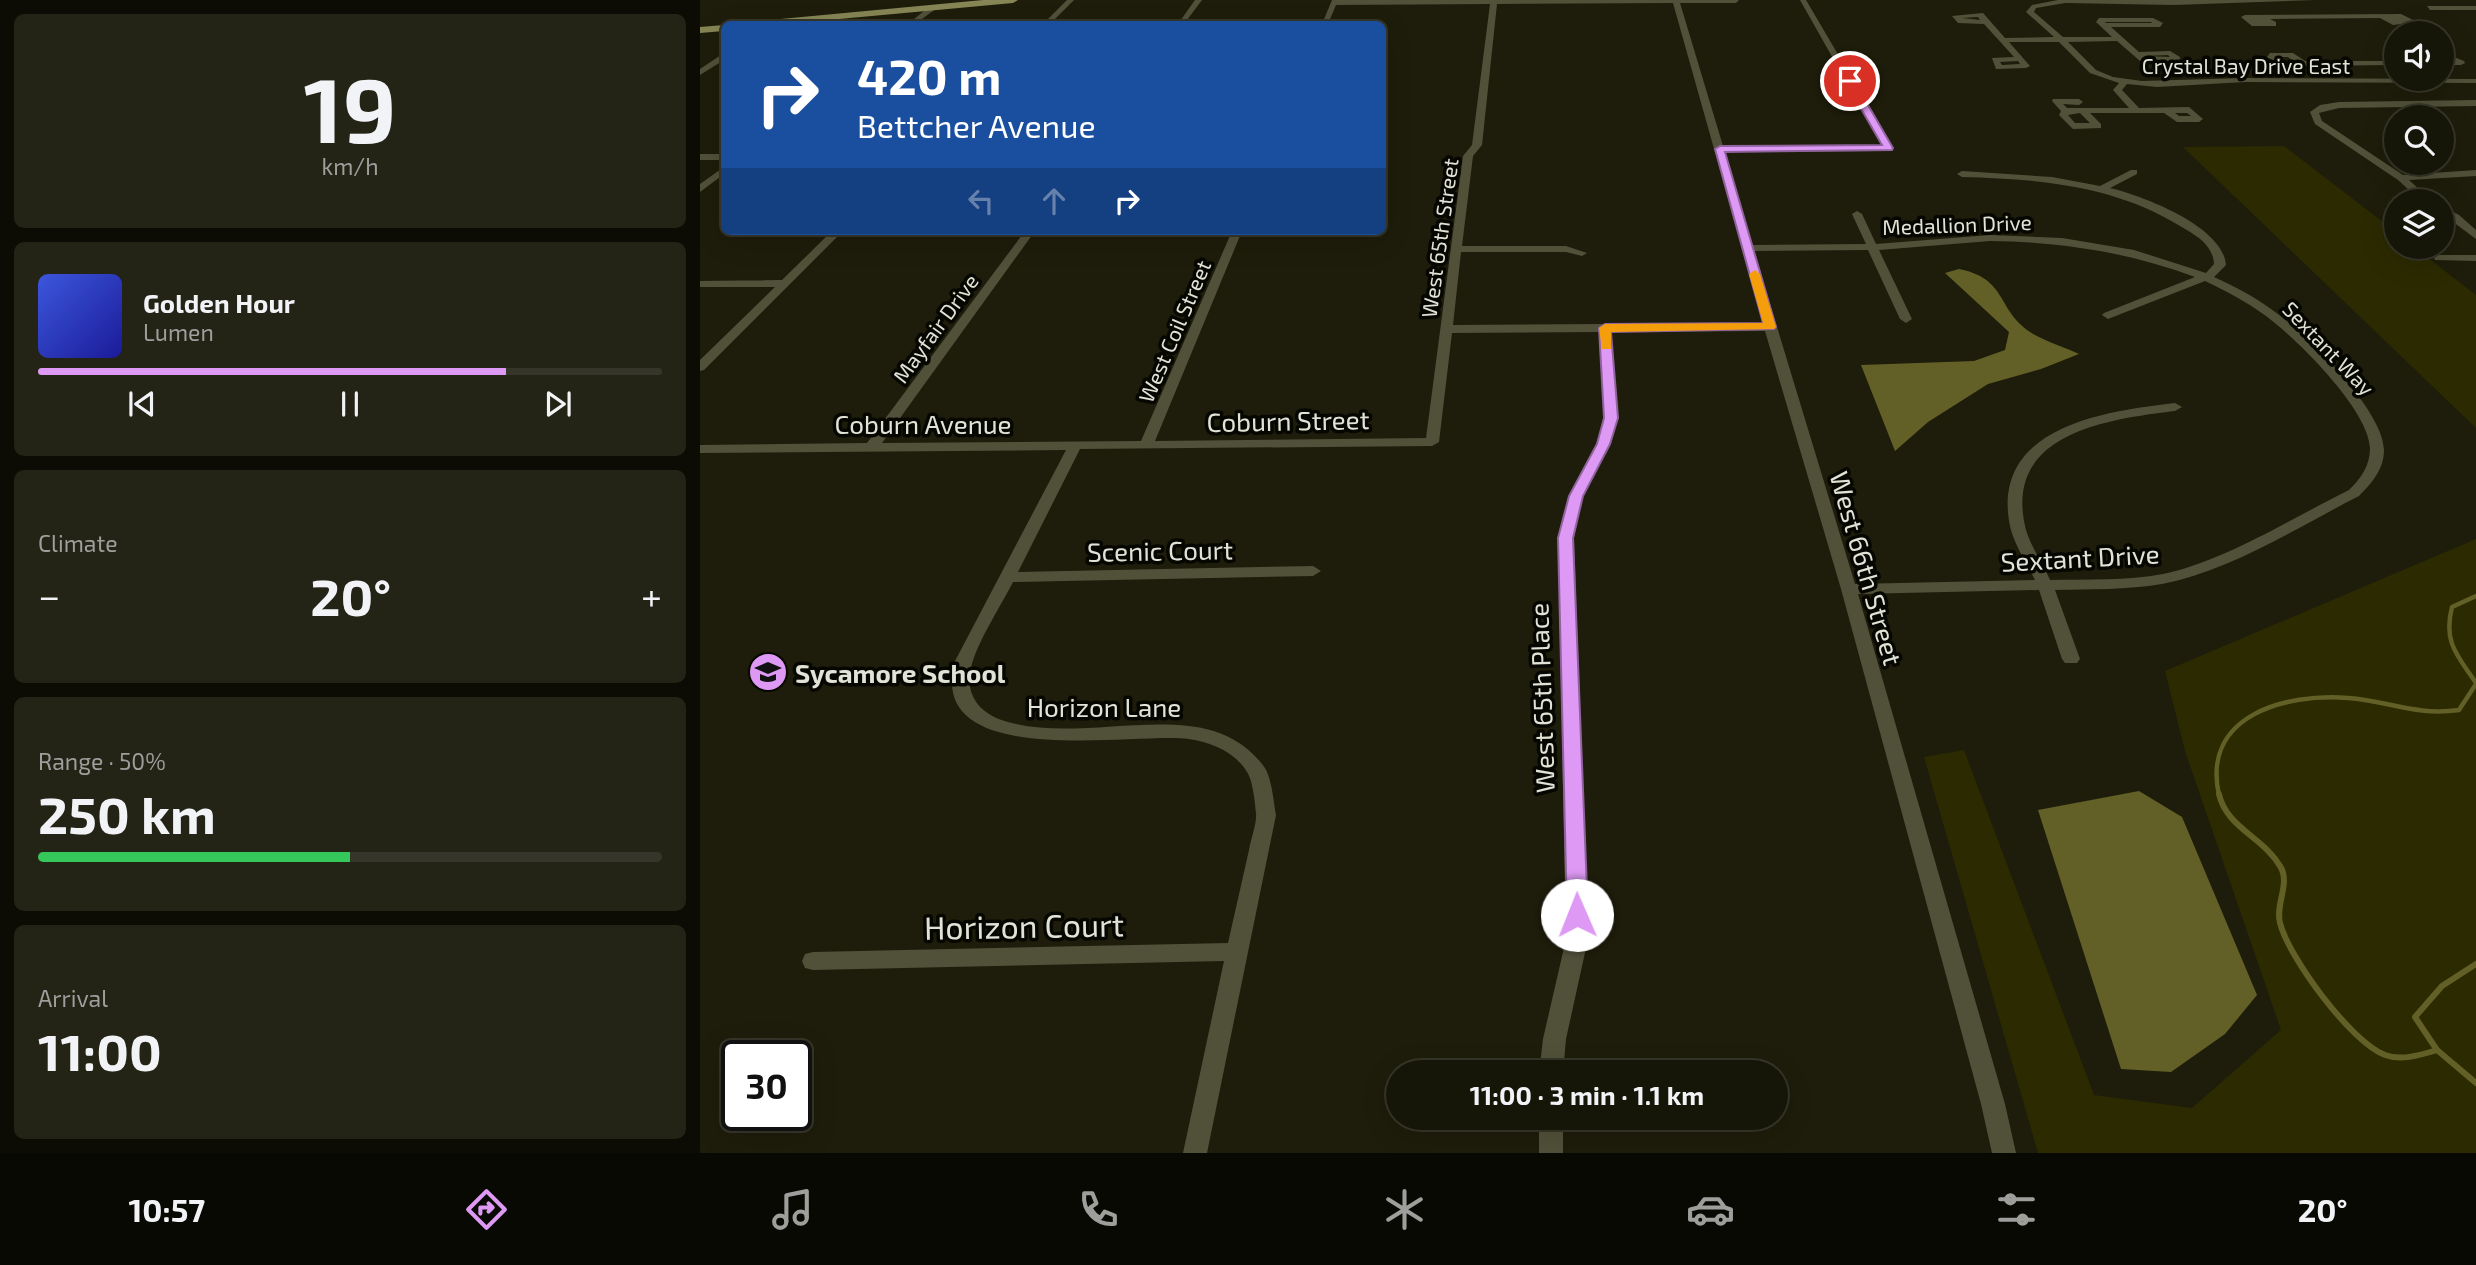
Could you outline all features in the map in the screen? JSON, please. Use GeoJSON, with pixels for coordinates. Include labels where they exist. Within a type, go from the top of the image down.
{"type":"FeatureCollection","features":[{"type":"Feature","properties":{"kind":"main road"},"geometry":{"type":"LineString","coordinates":[[806,21],[1013,0]]}},
{"type":"Feature","properties":{"kind":"main road"},"geometry":{"type":"LineString","coordinates":[[700,30],[721,28]]}},
{"type":"Feature","properties":{"kind":"street"},"geometry":{"type":"LineString","coordinates":[[1049,21],[1071,0]]}},
{"type":"Feature","properties":{"kind":"street"},"geometry":{"type":"LineString","coordinates":[[1183,21],[1199,0]]}},
{"type":"Feature","properties":{"kind":"street"},"geometry":{"type":"LineString","coordinates":[[1720,149],[1888,148],[1803,0]]}},
{"type":"Feature","properties":{"kind":"street"},"geometry":{"type":"LineString","coordinates":[[2296,0],[2322,16]]}},
{"type":"Feature","properties":{"kind":"street"},"geometry":{"type":"LineString","coordinates":[[2171,2],[2312,0]]}},
{"type":"Feature","properties":{"kind":"street"},"geometry":{"type":"LineString","coordinates":[[1326,21],[1335,1],[1736,1]]}},
{"type":"Feature","properties":{"kind":"street","name":"West 65th Street"},"geometry":{"type":"LineString","coordinates":[[1432,442],[1468,156],[1477,145],[1494,1]]}},
{"type":"Feature","properties":{"kind":"street","name":"West 66th Street"},"geometry":{"type":"LineString","coordinates":[[1676,1],[1849,589],[1993,1104],[2004,1153]]}},
{"type":"Feature","properties":{"kind":"street","name":"Crystal Bay Drive East"},"geometry":{"type":"LineString","coordinates":[[2171,2],[2052,2],[2034,6],[2029,12],[2061,40],[2090,71],[2124,82],[2163,85],[2240,80],[2384,80]]}},
{"type":"Feature","properties":{"kind":"street"},"geometry":{"type":"LineString","coordinates":[[915,21],[933,8]]}},
{"type":"Feature","properties":{"kind":"street"},"geometry":{"type":"LineString","coordinates":[[2430,8],[2476,8]]}},
{"type":"Feature","properties":{"kind":"street"},"geometry":{"type":"LineString","coordinates":[[2262,17],[2381,16]]}},
{"type":"Feature","properties":{"kind":"street"},"geometry":{"type":"LineString","coordinates":[[2104,25],[2160,25],[2153,20],[2099,20],[2104,25],[2137,54]]}},
{"type":"Feature","properties":{"kind":"street"},"geometry":{"type":"LineString","coordinates":[[1986,22],[2020,59]]}},
{"type":"Feature","properties":{"kind":"street"},"geometry":{"type":"LineString","coordinates":[[2002,40],[2120,39]]}},
{"type":"Feature","properties":{"kind":"street"},"geometry":{"type":"LineString","coordinates":[[700,73],[721,59]]}},
{"type":"Feature","properties":{"kind":"street"},"geometry":{"type":"LineString","coordinates":[[2303,64],[2384,64]]}},
{"type":"Feature","properties":{"kind":"street"},"geometry":{"type":"LineString","coordinates":[[2371,64],[2384,72]]}},
{"type":"Feature","properties":{"kind":"street","name":"Crystal Bay Drive East"},"geometry":{"type":"LineString","coordinates":[[2454,81],[2476,81]]}},
{"type":"Feature","properties":{"kind":"street"},"geometry":{"type":"LineString","coordinates":[[2124,82],[2117,90],[2136,110]]}},
{"type":"Feature","properties":{"kind":"street"},"geometry":{"type":"LineString","coordinates":[[2413,189],[2318,122],[2314,115],[2320,108],[2336,105],[2476,103]]}},
{"type":"Feature","properties":{"kind":"street"},"geometry":{"type":"LineString","coordinates":[[2085,111],[2098,126],[2073,126],[2063,115],[2065,111],[2166,110],[2177,119],[2199,119],[2189,110]]}},
{"type":"Feature","properties":{"kind":"street"},"geometry":{"type":"LineString","coordinates":[[700,158],[721,157]]}},
{"type":"Feature","properties":{"kind":"street"},"geometry":{"type":"LineString","coordinates":[[700,189],[721,172]]}},
{"type":"Feature","properties":{"kind":"street"},"geometry":{"type":"LineString","coordinates":[[2101,190],[2134,172]]}},
{"type":"Feature","properties":{"kind":"street"},"geometry":{"type":"LineString","coordinates":[[2401,178],[2476,173]]}},
{"type":"Feature","properties":{"kind":"street"},"geometry":{"type":"LineString","coordinates":[[1962,174],[2038,178],[2101,190],[2163,212],[2205,238],[2217,252],[2220,261],[2217,269],[2205,278],[2108,315]]}},
{"type":"Feature","properties":{"kind":"street"},"geometry":{"type":"LineString","coordinates":[[1857,214],[1906,319]]}},
{"type":"Feature","properties":{"kind":"street"},"geometry":{"type":"LineString","coordinates":[[2454,216],[2476,236]]}},
{"type":"Feature","properties":{"kind":"street"},"geometry":{"type":"LineString","coordinates":[[700,367],[834,235]]}},
{"type":"Feature","properties":{"kind":"street","name":"Mayfair Drive"},"geometry":{"type":"LineString","coordinates":[[871,448],[1027,235]]}},
{"type":"Feature","properties":{"kind":"street","name":"West Coil Street"},"geometry":{"type":"LineString","coordinates":[[1146,446],[1235,235]]}},
{"type":"Feature","properties":{"kind":"street","name":"Medallion Drive"},"geometry":{"type":"LineString","coordinates":[[1747,248],[1872,246],[1991,238],[2046,240],[2131,254],[2205,278]]}},
{"type":"Feature","properties":{"kind":"street"},"geometry":{"type":"LineString","coordinates":[[1455,249],[1566,249],[1582,253]]}},
{"type":"Feature","properties":{"kind":"street"},"geometry":{"type":"LineString","coordinates":[[2454,258],[2476,258]]}},
{"type":"Feature","properties":{"kind":"street","name":"Sextant Way"},"geometry":{"type":"LineString","coordinates":[[2205,278],[2250,300],[2296,335],[2364,412],[2377,436]]}},
{"type":"Feature","properties":{"kind":"street"},"geometry":{"type":"LineString","coordinates":[[700,284],[786,283]]}},
{"type":"Feature","properties":{"kind":"street"},"geometry":{"type":"LineString","coordinates":[[1446,329],[1770,327]]}},
{"type":"Feature","properties":{"kind":"street","name":"West 65th Place"},"geometry":{"type":"LineString","coordinates":[[1552,1060],[1553,1039],[1571,980],[1577,939],[1566,538],[1576,496],[1604,444],[1611,418],[1605,328]]}},
{"type":"Feature","properties":{"kind":"street"},"geometry":{"type":"LineString","coordinates":[[2071,659],[2045,585],[2017,522],[2015,489],[2024,467],[2043,446],[2078,425],[2125,413],[2175,407]]}},
{"type":"Feature","properties":{"kind":"street","name":"Sextant Drive"},"geometry":{"type":"LineString","coordinates":[[1849,589],[2148,581],[2209,566],[2354,493],[2370,477],[2376,466],[2379,451],[2377,436]]}},
{"type":"Feature","properties":{"kind":"street","name":"Coburn Street"},"geometry":{"type":"LineString","coordinates":[[1146,446],[1432,442]]}},
{"type":"Feature","properties":{"kind":"street","name":"Coburn Avenue"},"geometry":{"type":"LineString","coordinates":[[700,450],[1146,446]]}},
{"type":"Feature","properties":{"kind":"street","name":"Horizon Lane"},"geometry":{"type":"LineString","coordinates":[[1074,447],[961,672],[960,687],[964,701],[974,713],[995,726],[1030,733],[1171,730],[1193,732],[1226,743],[1243,754],[1255,768],[1263,784],[1266,815],[1195,1153]]}},
{"type":"Feature","properties":{"kind":"street","name":"Scenic Court"},"geometry":{"type":"LineString","coordinates":[[1008,577],[1313,571]]}},
{"type":"Feature","properties":{"kind":"street","name":"Horizon Court"},"geometry":{"type":"LineString","coordinates":[[813,961],[1237,951]]}},
{"type":"Feature","properties":{"kind":"street"},"geometry":{"type":"LineString","coordinates":[[1551,1130],[1551,1153]]}},
{"type":"Feature","properties":{"kind":"shaded area"},"geometry":{"type":"Polygon","coordinates":[[[2284,146],[2384,223],[2384,259],[2430,259],[2476,295],[2476,428],[2183,147],[2284,146]]]}},
{"type":"Feature","properties":{"kind":"shaded area"},"geometry":{"type":"Polygon","coordinates":[[[1959,269],[1975,274],[1994,287],[2011,314],[2030,332],[2079,354],[2041,369],[1988,384],[1928,422],[1895,451],[1861,365],[1974,361],[2005,350],[2009,332],[1945,273],[1959,269]]]}},
{"type":"Feature","properties":{"kind":"shaded area"},"geometry":{"type":"Polygon","coordinates":[[[2476,539],[2476,1153],[2038,1153],[1924,757],[1964,750],[2094,1095],[2192,1108],[2281,1030],[2185,751],[2165,671],[2476,539]]]}},
{"type":"Feature","properties":{"kind":"shaded area"},"geometry":{"type":"Polygon","coordinates":[[[2139,791],[2182,817],[2257,995],[2225,1034],[2171,1072],[2121,1069],[2038,810],[2139,791]]]}},
{"type":"Feature","properties":{"kind":"waterway"},"geometry":{"type":"LineString","coordinates":[[2476,596],[2452,607],[2449,630],[2454,648],[2476,683]]}},
{"type":"Feature","properties":{"kind":"waterway"},"geometry":{"type":"LineString","coordinates":[[2219,795],[2217,768],[2223,745],[2236,728],[2275,705],[2324,697],[2363,700],[2415,710],[2459,710],[2476,684]]}},
{"type":"Feature","properties":{"kind":"waterway"},"geometry":{"type":"LineString","coordinates":[[2219,794],[2229,815],[2265,848],[2280,866],[2284,879],[2279,908],[2280,923],[2295,957],[2339,1017],[2371,1047],[2385,1055],[2404,1057],[2437,1050]]}},
{"type":"Feature","properties":{"kind":"waterway"},"geometry":{"type":"LineString","coordinates":[[2437,1050],[2415,1017],[2442,986],[2476,964]]}},
{"type":"Feature","properties":{"kind":"waterway"},"geometry":{"type":"LineString","coordinates":[[2437,1050],[2476,1083]]}},
{"type":"Feature","properties":{"kind":"slow traffic"},"geometry":{"type":"LineString","coordinates":[[1606,346],[1605,328],[1770,327],[1755,274]]}},
{"type":"Feature","properties":{"kind":"place","name":"Sycamore School"},"geometry":{"type":"Point","coordinates":[768,672]}},
{"type":"Feature","properties":{"kind":"route"},"geometry":{"type":"LineString","coordinates":[[1577,915],[1566,538],[1576,496],[1604,444],[1611,418],[1605,328],[1770,327],[1720,149],[1888,148],[1850,81]]}}]}
